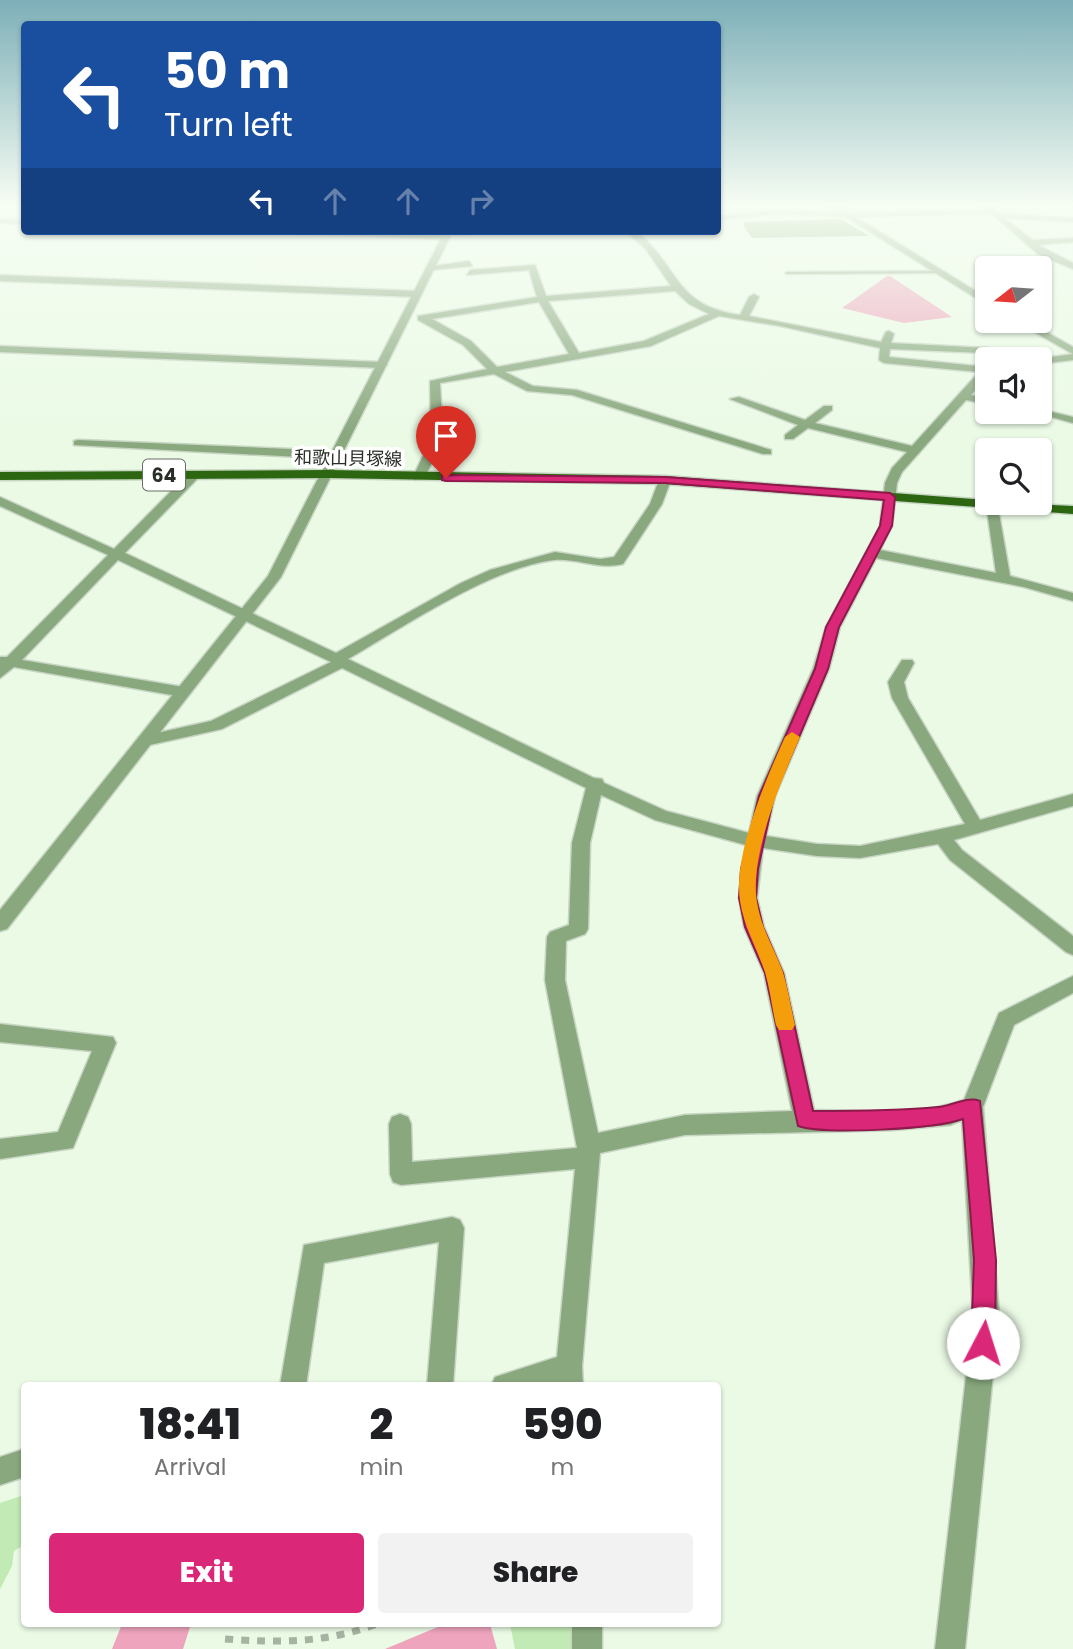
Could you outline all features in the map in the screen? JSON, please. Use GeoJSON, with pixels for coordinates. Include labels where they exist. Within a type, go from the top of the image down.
{"type":"FeatureCollection","features":[{"type":"Feature","properties":{"kind":"main road","name":"和歌山貝塚線"},"geometry":{"type":"LineString","coordinates":[[0,476],[328,474],[665,480],[975,503]]}},
{"type":"Feature","properties":{"kind":"main road","name":"和歌山貝塚線"},"geometry":{"type":"LineString","coordinates":[[1052,508],[1073,510]]}},
{"type":"Feature","properties":{"kind":"street"},"geometry":{"type":"LineString","coordinates":[[77,281],[417,294]]}},
{"type":"Feature","properties":{"kind":"street"},"geometry":{"type":"LineString","coordinates":[[0,924],[274,577],[424,281]]}},
{"type":"Feature","properties":{"kind":"street"},"geometry":{"type":"LineString","coordinates":[[537,281],[542,299],[576,357]]}},
{"type":"Feature","properties":{"kind":"street"},"geometry":{"type":"LineString","coordinates":[[670,281],[697,306],[744,317],[885,346],[975,350]]}},
{"type":"Feature","properties":{"kind":"street"},"geometry":{"type":"LineString","coordinates":[[953,281],[975,295]]}},
{"type":"Feature","properties":{"kind":"street"},"geometry":{"type":"LineString","coordinates":[[404,321],[542,299],[675,288]]}},
{"type":"Feature","properties":{"kind":"street"},"geometry":{"type":"LineString","coordinates":[[744,317],[754,297]]}},
{"type":"Feature","properties":{"kind":"street"},"geometry":{"type":"LineString","coordinates":[[419,477],[437,439],[435,382],[647,344],[716,310]]}},
{"type":"Feature","properties":{"kind":"street"},"geometry":{"type":"LineString","coordinates":[[422,317],[467,343],[494,370],[531,389],[573,392],[767,452]]}},
{"type":"Feature","properties":{"kind":"street"},"geometry":{"type":"LineString","coordinates":[[1041,333],[1073,351]]}},
{"type":"Feature","properties":{"kind":"street"},"geometry":{"type":"LineString","coordinates":[[889,334],[884,360],[975,369]]}},
{"type":"Feature","properties":{"kind":"street"},"geometry":{"type":"LineString","coordinates":[[0,349],[382,365]]}},
{"type":"Feature","properties":{"kind":"street"},"geometry":{"type":"LineString","coordinates":[[1052,360],[1073,358]]}},
{"type":"Feature","properties":{"kind":"street"},"geometry":{"type":"LineString","coordinates":[[805,1119],[774,973],[754,927],[748,898],[750,869],[766,796],[821,669],[833,627],[886,526],[896,471],[975,385]]}},
{"type":"Feature","properties":{"kind":"street"},"geometry":{"type":"LineString","coordinates":[[966,397],[975,399]]}},
{"type":"Feature","properties":{"kind":"street"},"geometry":{"type":"LineString","coordinates":[[735,399],[804,423],[914,450]]}},
{"type":"Feature","properties":{"kind":"street"},"geometry":{"type":"LineString","coordinates":[[789,437],[804,423],[828,408]]}},
{"type":"Feature","properties":{"kind":"street"},"geometry":{"type":"LineString","coordinates":[[1052,415],[1073,420]]}},
{"type":"Feature","properties":{"kind":"street"},"geometry":{"type":"LineString","coordinates":[[78,443],[337,455]]}},
{"type":"Feature","properties":{"kind":"street"},"geometry":{"type":"LineString","coordinates":[[4,665],[194,475]]}},
{"type":"Feature","properties":{"kind":"street"},"geometry":{"type":"LineString","coordinates":[[145,741],[216,725],[340,661],[466,586],[495,573],[555,556],[600,563],[618,561],[656,504],[665,480]]}},
{"type":"Feature","properties":{"kind":"street"},"geometry":{"type":"LineString","coordinates":[[0,519],[7,504],[244,613],[510,746],[596,783],[661,816],[757,841],[817,850],[860,852],[942,836],[1073,800]]}},
{"type":"Feature","properties":{"kind":"street"},"geometry":{"type":"LineString","coordinates":[[994,515],[1004,578]]}},
{"type":"Feature","properties":{"kind":"street"},"geometry":{"type":"LineString","coordinates":[[873,553],[1004,578],[1070,594]]}},
{"type":"Feature","properties":{"kind":"street"},"geometry":{"type":"LineString","coordinates":[[907,663],[895,682],[900,698],[975,827]]}},
{"type":"Feature","properties":{"kind":"street"},"geometry":{"type":"LineString","coordinates":[[4,665],[183,692]]}},
{"type":"Feature","properties":{"kind":"street"},"geometry":{"type":"LineString","coordinates":[[530,1382],[570,1376],[588,1151],[555,980],[557,937],[578,929],[581,843],[596,783]]}},
{"type":"Feature","properties":{"kind":"street"},"geometry":{"type":"LineString","coordinates":[[942,836],[956,855],[1073,947]]}},
{"type":"Feature","properties":{"kind":"street"},"geometry":{"type":"LineString","coordinates":[[950,1649],[986,1315],[972,1107],[1006,1019],[1073,984]]}},
{"type":"Feature","properties":{"kind":"street"},"geometry":{"type":"LineString","coordinates":[[0,1033],[106,1043],[65,1141],[0,1149]]}},
{"type":"Feature","properties":{"kind":"street"},"geometry":{"type":"LineString","coordinates":[[400,1124],[401,1174],[588,1151],[685,1125],[805,1119],[893,1120],[950,1115],[972,1107]]}},
{"type":"Feature","properties":{"kind":"street"},"geometry":{"type":"LineString","coordinates":[[294,1382],[313,1253],[452,1228],[440,1382]]}},
{"type":"Feature","properties":{"kind":"street"},"geometry":{"type":"LineString","coordinates":[[0,1471],[21,1464]]}},
{"type":"Feature","properties":{"kind":"street"},"geometry":{"type":"LineString","coordinates":[[587,1627],[587,1649]]}},
{"type":"Feature","properties":{"kind":"path"},"geometry":{"type":"LineString","coordinates":[[225,1639],[295,1645],[369,1627]]}},
{"type":"Feature","properties":{"kind":"shaded area"},"geometry":{"type":"Polygon","coordinates":[[[21,1496],[21,1547],[14,1551],[12,1566],[0,1589],[0,1503],[21,1496]]]}},
{"type":"Feature","properties":{"kind":"shaded area"},"geometry":{"type":"Polygon","coordinates":[[[511,1627],[570,1627],[573,1649],[515,1649],[511,1627]]]}},
{"type":"Feature","properties":{"kind":"building"},"geometry":{"type":"Polygon","coordinates":[[[880,281],[897,281],[952,317],[904,323],[842,308],[880,281]]]}},
{"type":"Feature","properties":{"kind":"building"},"geometry":{"type":"Polygon","coordinates":[[[121,1627],[190,1627],[183,1649],[112,1649],[121,1627]]]}},
{"type":"Feature","properties":{"kind":"building"},"geometry":{"type":"Polygon","coordinates":[[[438,1627],[491,1627],[497,1649],[385,1649],[438,1627]]]}},
{"type":"Feature","properties":{"kind":"slow traffic"},"geometry":{"type":"LineString","coordinates":[[785,1025],[774,973],[754,927],[748,898],[750,869],[766,796],[792,737]]}},
{"type":"Feature","properties":{"kind":"route"},"geometry":{"type":"LineString","coordinates":[[446,478],[665,480],[890,497],[886,526],[833,627],[821,669],[766,796],[750,869],[748,898],[754,927],[774,973],[805,1119],[893,1120],[950,1115],[972,1107],[985,1260],[986,1315],[983,1343]]}}]}
